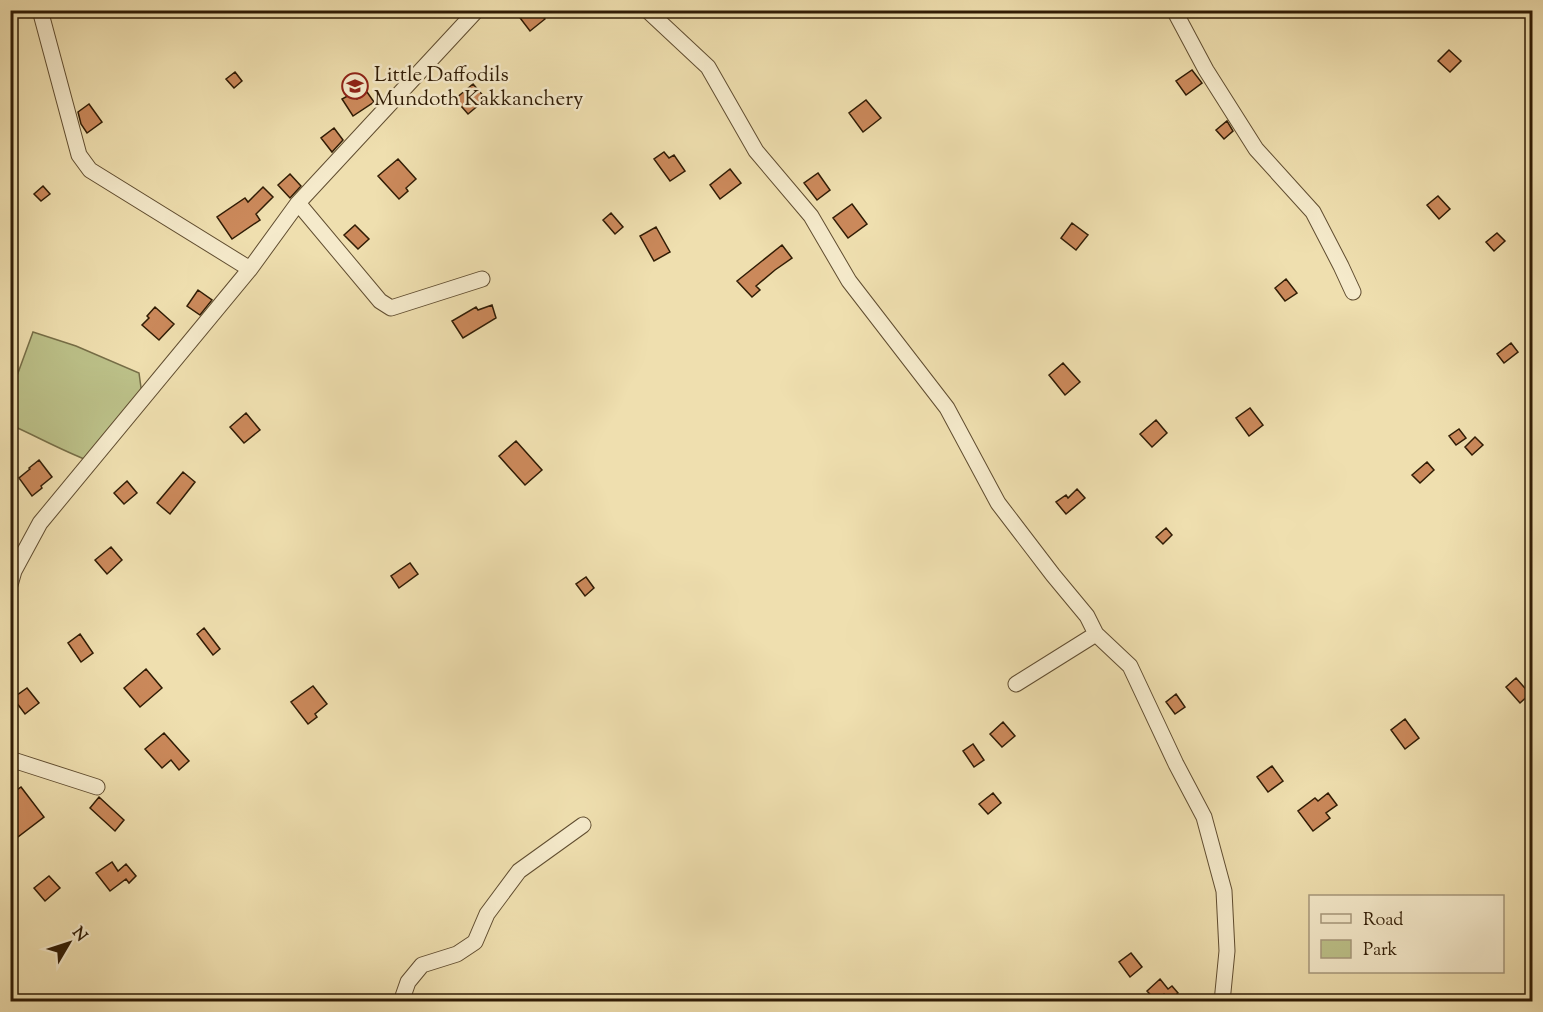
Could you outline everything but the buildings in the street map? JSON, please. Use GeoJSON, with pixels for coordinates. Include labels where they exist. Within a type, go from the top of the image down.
{"type":"FeatureCollection","features":[{"type":"Feature","properties":{"kind":"street"},"geometry":{"type":"LineString","coordinates":[[40,10],[79,155],[90,170],[250,269]]}},
{"type":"Feature","properties":{"kind":"street"},"geometry":{"type":"LineString","coordinates":[[10,585],[14,571],[40,523],[250,269],[298,203],[477,10]]}},
{"type":"Feature","properties":{"kind":"street"},"geometry":{"type":"LineString","coordinates":[[647,10],[708,67],[756,151],[811,216],[849,281],[947,408],[998,503],[1053,575],[1088,616],[1096,634],[1130,666],[1204,818],[1224,891],[1227,951],[1222,1002]]}},
{"type":"Feature","properties":{"kind":"street"},"geometry":{"type":"LineString","coordinates":[[1174,10],[1206,70],[1256,149],[1313,212],[1353,292]]}},
{"type":"Feature","properties":{"kind":"street"},"geometry":{"type":"LineString","coordinates":[[298,203],[380,301],[391,308],[482,279]]}},
{"type":"Feature","properties":{"kind":"street"},"geometry":{"type":"LineString","coordinates":[[1016,684],[1096,634]]}},
{"type":"Feature","properties":{"kind":"street"},"geometry":{"type":"LineString","coordinates":[[10,759],[97,787]]}},
{"type":"Feature","properties":{"kind":"street"},"geometry":{"type":"LineString","coordinates":[[401,1002],[408,982],[422,965],[457,954],[475,942],[487,914],[519,871],[583,825]]}},
{"type":"Feature","properties":{"kind":"green space"},"geometry":{"type":"Polygon","coordinates":[[[33,332],[76,346],[139,373],[142,395],[87,460],[11,425],[11,392],[33,332]]]}},
{"type":"Feature","properties":{"kind":"place","name":"Little Daffodils Mundoth Kakkanchery"},"geometry":{"type":"Point","coordinates":[355,86]}}]}
